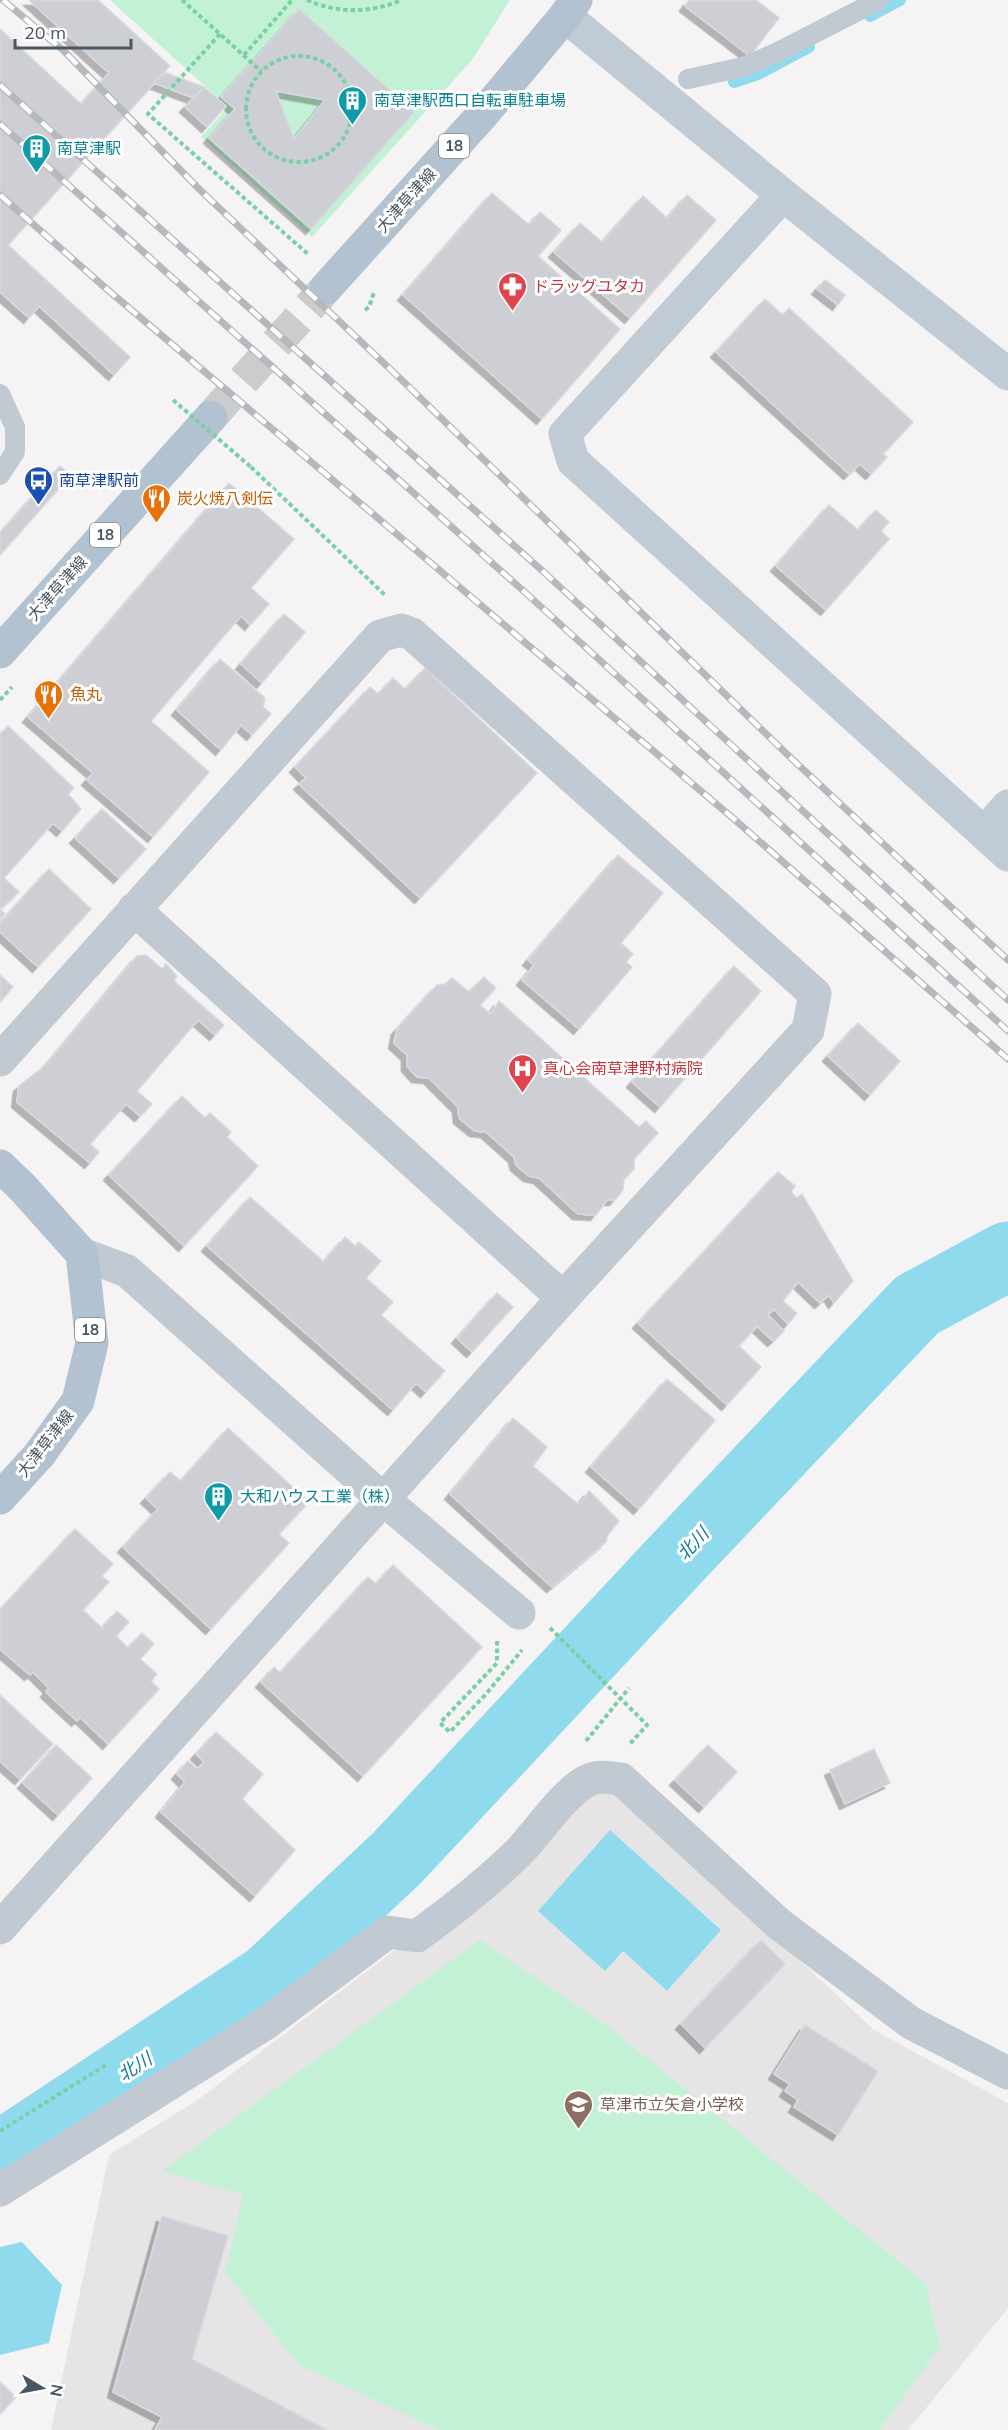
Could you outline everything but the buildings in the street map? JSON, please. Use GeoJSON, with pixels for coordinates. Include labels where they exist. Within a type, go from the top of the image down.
{"type":"FeatureCollection","features":[{"type":"Feature","properties":{"kind":"main road","name":"大津草津線"},"geometry":{"type":"LineString","coordinates":[[326,288],[483,114],[570,8]]}},
{"type":"Feature","properties":{"kind":"main road","name":"大津草津線"},"geometry":{"type":"LineString","coordinates":[[0,652],[211,417]]}},
{"type":"Feature","properties":{"kind":"main road"},"geometry":{"type":"LineString","coordinates":[[0,1166],[23,1188],[82,1254]]}},
{"type":"Feature","properties":{"kind":"main road","name":"大津草津線"},"geometry":{"type":"LineString","coordinates":[[0,1498],[39,1455],[78,1401],[92,1343],[82,1254]]}},
{"type":"Feature","properties":{"kind":"street"},"geometry":{"type":"LineString","coordinates":[[570,8],[783,195],[1008,375]]}},
{"type":"Feature","properties":{"kind":"street"},"geometry":{"type":"LineString","coordinates":[[783,195],[565,434],[566,444],[573,461],[1008,855]]}},
{"type":"Feature","properties":{"kind":"street"},"geometry":{"type":"LineString","coordinates":[[0,1060],[380,636],[401,630],[412,634],[815,994],[808,1030],[563,1298],[0,1928]]}},
{"type":"Feature","properties":{"kind":"street"},"geometry":{"type":"LineString","coordinates":[[984,833],[1008,806]]}},
{"type":"Feature","properties":{"kind":"street"},"geometry":{"type":"LineString","coordinates":[[134,909],[563,1298]]}},
{"type":"Feature","properties":{"kind":"street"},"geometry":{"type":"LineString","coordinates":[[82,1254],[127,1271],[384,1500],[532,1618]]}},
{"type":"Feature","properties":{"kind":"street"},"geometry":{"type":"LineString","coordinates":[[0,2190],[265,2024],[388,1932],[417,1936],[465,1901],[519,1851],[575,1789],[590,1779],[606,1777],[621,1779],[779,1924],[911,2023],[1008,2073]]}},
{"type":"Feature","properties":{"kind":"lane"},"geometry":{"type":"LineString","coordinates":[[688,79],[743,66],[776,53],[879,0]]}},
{"type":"Feature","properties":{"kind":"lane"},"geometry":{"type":"LineString","coordinates":[[0,394],[15,427],[15,452],[0,475]]}},
{"type":"Feature","properties":{"kind":"path"},"geometry":{"type":"LineString","coordinates":[[182,0],[261,71]]}},
{"type":"Feature","properties":{"kind":"path"},"geometry":{"type":"LineString","coordinates":[[244,55],[292,0]]}},
{"type":"Feature","properties":{"kind":"path"},"geometry":{"type":"LineString","coordinates":[[307,0],[325,7],[356,11],[380,8],[402,0]]}},
{"type":"Feature","properties":{"kind":"path"},"geometry":{"type":"LineString","coordinates":[[220,34],[148,114],[309,255],[317,246]]}},
{"type":"Feature","properties":{"kind":"path"},"geometry":{"type":"LineString","coordinates":[[301,56],[322,61],[339,74],[350,93],[352,114],[346,135],[332,152],[313,161],[291,163],[262,149],[250,131],[245,110],[249,89],[261,71],[280,59],[301,56]]}},
{"type":"Feature","properties":{"kind":"path"},"geometry":{"type":"LineString","coordinates":[[173,400],[251,467],[389,600],[401,630]]}},
{"type":"Feature","properties":{"kind":"path"},"geometry":{"type":"LineString","coordinates":[[522,1649],[487,1693],[450,1732],[440,1723],[497,1663],[497,1639],[532,1618],[551,1629],[647,1725],[616,1760],[606,1777]]}},
{"type":"Feature","properties":{"kind":"path"},"geometry":{"type":"LineString","coordinates":[[575,1789],[578,1751],[628,1688]]}},
{"type":"Feature","properties":{"kind":"path"},"geometry":{"type":"LineString","coordinates":[[0,2131],[106,2065]]}},
{"type":"Feature","properties":{"kind":"shaded area","name":"草津市立矢倉小学校"},"geometry":{"type":"Polygon","coordinates":[[[597,1786],[623,1794],[874,2030],[1008,2103],[1008,2308],[908,2430],[51,2430],[109,2155],[199,2099],[396,1949],[419,1953],[486,1900],[597,1786]]]}},
{"type":"Feature","properties":{"kind":"green space"},"geometry":{"type":"Polygon","coordinates":[[[110,0],[510,0],[472,60],[312,237],[201,137],[228,107],[110,0]]]}},
{"type":"Feature","properties":{"kind":"green space"},"geometry":{"type":"Polygon","coordinates":[[[480,1940],[606,2025],[925,2283],[940,2347],[879,2430],[439,2430],[299,2365],[225,2272],[243,2195],[162,2171],[480,1940]]]}},
{"type":"Feature","properties":{"kind":"water"},"geometry":{"type":"Polygon","coordinates":[[[610,1830],[721,1930],[667,1991],[623,1951],[605,1971],[538,1911],[610,1830]]]}},
{"type":"Feature","properties":{"kind":"water"},"geometry":{"type":"Polygon","coordinates":[[[22,2242],[62,2285],[49,2343],[0,2355],[0,2247],[22,2242]]]}},
{"type":"Feature","properties":{"kind":"waterway"},"geometry":{"type":"LineString","coordinates":[[870,16],[900,0]]}},
{"type":"Feature","properties":{"kind":"waterway"},"geometry":{"type":"LineString","coordinates":[[734,82],[758,74],[809,47]]}},
{"type":"Feature","properties":{"kind":"waterway","name":"北川"},"geometry":{"type":"LineString","coordinates":[[0,2156],[269,1978],[397,1858],[917,1305],[1008,1256]]}},
{"type":"Feature","properties":{"kind":"tunnel"},"geometry":{"type":"LineString","coordinates":[[211,417],[326,288]]}},
{"type":"Feature","properties":{"kind":"railway"},"geometry":{"type":"LineString","coordinates":[[3,0],[64,51],[200,190],[407,385],[791,758],[1008,960]]}},
{"type":"Feature","properties":{"kind":"railway"},"geometry":{"type":"LineString","coordinates":[[0,85],[547,575],[1008,1000]]}},
{"type":"Feature","properties":{"kind":"railway"},"geometry":{"type":"LineString","coordinates":[[0,124],[528,595],[1008,1031]]}},
{"type":"Feature","properties":{"kind":"railway"},"geometry":{"type":"LineString","coordinates":[[0,195],[109,291],[734,819],[1008,1059]]}},
{"type":"Feature","properties":{"kind":"place","name":"南草津駅西口自転車駐車場"},"geometry":{"type":"Point","coordinates":[353,126]}},
{"type":"Feature","properties":{"kind":"place","name":"南草津駅"},"geometry":{"type":"Point","coordinates":[36,174]}},
{"type":"Feature","properties":{"kind":"place","name":"ドラッグユタカ"},"geometry":{"type":"Point","coordinates":[512,312]}},
{"type":"Feature","properties":{"kind":"place","name":"南草津駅前"},"geometry":{"type":"Point","coordinates":[38,506]}},
{"type":"Feature","properties":{"kind":"place","name":"炭火焼八剣伝"},"geometry":{"type":"Point","coordinates":[156,524]}},
{"type":"Feature","properties":{"kind":"place","name":"魚丸"},"geometry":{"type":"Point","coordinates":[49,720]}},
{"type":"Feature","properties":{"kind":"place","name":"真心会南草津野村病院"},"geometry":{"type":"Point","coordinates":[522,1094]}},
{"type":"Feature","properties":{"kind":"place","name":"大和ハウス工業（株）"},"geometry":{"type":"Point","coordinates":[219,1522]}},
{"type":"Feature","properties":{"kind":"place","name":"草津市立矢倉小学校"},"geometry":{"type":"Point","coordinates":[579,2130]}}]}
